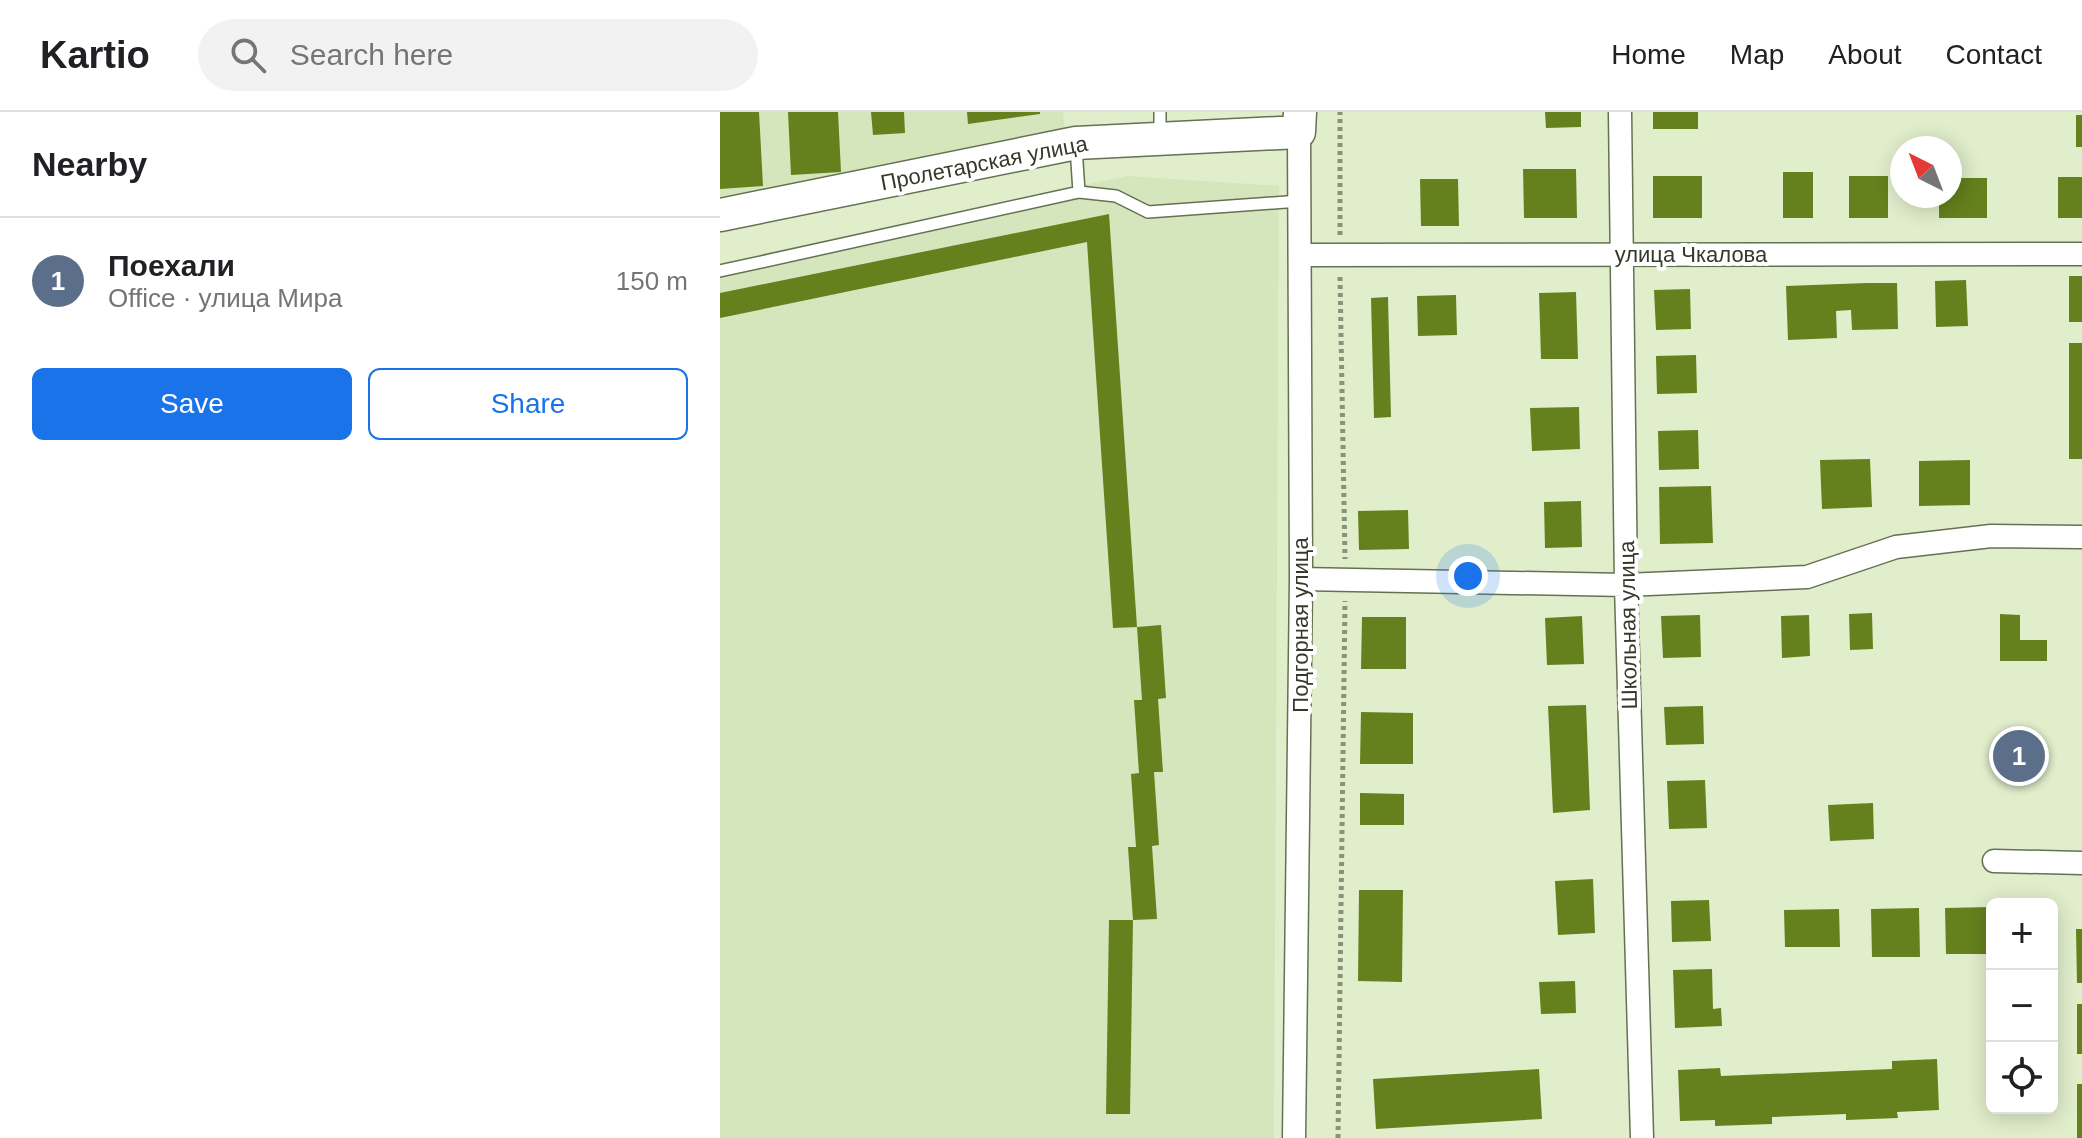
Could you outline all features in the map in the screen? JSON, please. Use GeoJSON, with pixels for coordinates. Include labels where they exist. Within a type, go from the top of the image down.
{"type":"FeatureCollection","features":[{"type":"Feature","properties":{"kind":"street","name":"Школьная улица"},"geometry":{"type":"LineString","coordinates":[[1620,112],[1626,585],[1642,1138]]}},
{"type":"Feature","properties":{"kind":"street","name":"Пролетарская улица"},"geometry":{"type":"LineString","coordinates":[[720,215],[1160,125],[1300,122]]}},
{"type":"Feature","properties":{"kind":"street","name":"Подгорная улица"},"geometry":{"type":"LineString","coordinates":[[1294,1138],[1301,579],[1300,122]]}},
{"type":"Feature","properties":{"kind":"street","name":"улица Чкалова"},"geometry":{"type":"LineString","coordinates":[[1300,255],[2082,254]]}},
{"type":"Feature","properties":{"kind":"street"},"geometry":{"type":"LineString","coordinates":[[1301,579],[1626,585],[1807,577],[1896,547],[1991,536],[2082,537]]}},
{"type":"Feature","properties":{"kind":"street"},"geometry":{"type":"LineString","coordinates":[[1994,861],[2082,863]]}},
{"type":"Feature","properties":{"kind":"lane"},"geometry":{"type":"LineString","coordinates":[[1076,143],[1079,192]]}},
{"type":"Feature","properties":{"kind":"lane"},"geometry":{"type":"LineString","coordinates":[[720,271],[1079,192],[1116,196],[1148,212],[1300,201]]}},
{"type":"Feature","properties":{"kind":"path"},"geometry":{"type":"LineString","coordinates":[[1338,1138],[1345,580],[1340,112]]}},
{"type":"Feature","properties":{"kind":"shaded area"},"geometry":{"type":"Polygon","coordinates":[[[720,112],[1063,112],[1065,129],[720,199],[720,112]]]}},
{"type":"Feature","properties":{"kind":"shaded area"},"geometry":{"type":"Polygon","coordinates":[[[1127,176],[1279,186],[1274,1138],[720,1138],[720,263],[1127,176]]]}},
{"type":"Feature","properties":{"kind":"building"},"geometry":{"type":"Polygon","coordinates":[[[720,112],[759,112],[763,186],[720,189],[720,112]]]}},
{"type":"Feature","properties":{"kind":"building"},"geometry":{"type":"Polygon","coordinates":[[[788,112],[838,112],[841,172],[791,175],[788,112]]]}},
{"type":"Feature","properties":{"kind":"building"},"geometry":{"type":"Polygon","coordinates":[[[871,112],[904,112],[905,133],[873,135],[871,112]]]}},
{"type":"Feature","properties":{"kind":"building"},"geometry":{"type":"Polygon","coordinates":[[[967,112],[1040,112],[1040,114],[968,124],[967,112]]]}},
{"type":"Feature","properties":{"kind":"building"},"geometry":{"type":"Polygon","coordinates":[[[1545,112],[1581,112],[1581,127],[1546,128],[1545,112]]]}},
{"type":"Feature","properties":{"kind":"building"},"geometry":{"type":"Polygon","coordinates":[[[1653,112],[1698,112],[1698,129],[1653,129],[1653,112]]]}},
{"type":"Feature","properties":{"kind":"building"},"geometry":{"type":"Polygon","coordinates":[[[2076,115],[2082,115],[2082,147],[2076,147],[2076,115]]]}},
{"type":"Feature","properties":{"kind":"building"},"geometry":{"type":"Polygon","coordinates":[[[1523,169],[1576,169],[1577,218],[1524,218],[1523,169]]]}},
{"type":"Feature","properties":{"kind":"building"},"geometry":{"type":"Polygon","coordinates":[[[1783,172],[1813,172],[1813,218],[1783,218],[1783,172]]]}},
{"type":"Feature","properties":{"kind":"building"},"geometry":{"type":"Polygon","coordinates":[[[1653,176],[1702,176],[1702,218],[1653,218],[1653,176]]]}},
{"type":"Feature","properties":{"kind":"building"},"geometry":{"type":"Polygon","coordinates":[[[1849,176],[1888,176],[1888,218],[1849,218],[1849,176]]]}},
{"type":"Feature","properties":{"kind":"building"},"geometry":{"type":"Polygon","coordinates":[[[2058,177],[2082,177],[2082,218],[2058,218],[2058,177]]]}},
{"type":"Feature","properties":{"kind":"building"},"geometry":{"type":"Polygon","coordinates":[[[1962,178],[1987,178],[1987,218],[1939,218],[1939,208],[1962,208],[1962,178]]]}},
{"type":"Feature","properties":{"kind":"building"},"geometry":{"type":"Polygon","coordinates":[[[1420,179],[1458,179],[1459,226],[1421,226],[1420,179]]]}},
{"type":"Feature","properties":{"kind":"building"},"geometry":{"type":"Polygon","coordinates":[[[1109,214],[1137,627],[1113,628],[1087,242],[720,318],[720,293],[1109,214]]]}},
{"type":"Feature","properties":{"kind":"building"},"geometry":{"type":"Polygon","coordinates":[[[2069,276],[2082,276],[2082,322],[2069,322],[2069,276]]]}},
{"type":"Feature","properties":{"kind":"building"},"geometry":{"type":"Polygon","coordinates":[[[1966,280],[1968,326],[1936,327],[1935,281],[1966,280]]]}},
{"type":"Feature","properties":{"kind":"building"},"geometry":{"type":"Polygon","coordinates":[[[1897,283],[1898,329],[1852,330],[1851,310],[1836,311],[1837,338],[1788,340],[1786,286],[1897,283]]]}},
{"type":"Feature","properties":{"kind":"building"},"geometry":{"type":"Polygon","coordinates":[[[1690,289],[1691,329],[1656,330],[1654,290],[1690,289]]]}},
{"type":"Feature","properties":{"kind":"building"},"geometry":{"type":"Polygon","coordinates":[[[1576,292],[1578,359],[1541,359],[1539,293],[1576,292]]]}},
{"type":"Feature","properties":{"kind":"building"},"geometry":{"type":"Polygon","coordinates":[[[1456,295],[1457,335],[1418,336],[1417,296],[1456,295]]]}},
{"type":"Feature","properties":{"kind":"building"},"geometry":{"type":"Polygon","coordinates":[[[1388,297],[1391,417],[1374,418],[1371,298],[1388,297]]]}},
{"type":"Feature","properties":{"kind":"building"},"geometry":{"type":"Polygon","coordinates":[[[2069,343],[2082,343],[2082,459],[2069,459],[2069,343]]]}},
{"type":"Feature","properties":{"kind":"building"},"geometry":{"type":"Polygon","coordinates":[[[1696,355],[1697,393],[1657,394],[1656,356],[1696,355]]]}},
{"type":"Feature","properties":{"kind":"building"},"geometry":{"type":"Polygon","coordinates":[[[1579,407],[1580,449],[1532,451],[1530,408],[1579,407]]]}},
{"type":"Feature","properties":{"kind":"building"},"geometry":{"type":"Polygon","coordinates":[[[1698,430],[1699,469],[1659,470],[1658,431],[1698,430]]]}},
{"type":"Feature","properties":{"kind":"building"},"geometry":{"type":"Polygon","coordinates":[[[1870,459],[1872,507],[1822,509],[1820,460],[1870,459]]]}},
{"type":"Feature","properties":{"kind":"building"},"geometry":{"type":"Polygon","coordinates":[[[1970,460],[1970,505],[1919,506],[1919,461],[1970,460]]]}},
{"type":"Feature","properties":{"kind":"building"},"geometry":{"type":"Polygon","coordinates":[[[1711,486],[1713,543],[1660,544],[1659,487],[1711,486]]]}},
{"type":"Feature","properties":{"kind":"building"},"geometry":{"type":"Polygon","coordinates":[[[1581,501],[1582,547],[1545,548],[1544,502],[1581,501]]]}},
{"type":"Feature","properties":{"kind":"building"},"geometry":{"type":"Polygon","coordinates":[[[1408,510],[1409,549],[1359,550],[1358,511],[1408,510]]]}},
{"type":"Feature","properties":{"kind":"building"},"geometry":{"type":"Polygon","coordinates":[[[1872,613],[1873,649],[1850,650],[1849,614],[1872,613]]]}},
{"type":"Feature","properties":{"kind":"building"},"geometry":{"type":"Polygon","coordinates":[[[2000,614],[2020,615],[2020,640],[2047,640],[2047,661],[2000,661],[2000,614]]]}},
{"type":"Feature","properties":{"kind":"building"},"geometry":{"type":"Polygon","coordinates":[[[1700,615],[1701,657],[1663,658],[1661,616],[1700,615]]]}},
{"type":"Feature","properties":{"kind":"building"},"geometry":{"type":"Polygon","coordinates":[[[1809,615],[1810,656],[1782,658],[1781,616],[1809,615]]]}},
{"type":"Feature","properties":{"kind":"building"},"geometry":{"type":"Polygon","coordinates":[[[1582,616],[1584,664],[1547,665],[1545,618],[1582,616]]]}},
{"type":"Feature","properties":{"kind":"building"},"geometry":{"type":"Polygon","coordinates":[[[1362,617],[1406,617],[1406,669],[1361,669],[1362,617]]]}},
{"type":"Feature","properties":{"kind":"building"},"geometry":{"type":"Polygon","coordinates":[[[1161,625],[1166,698],[1158,699],[1163,772],[1154,772],[1159,845],[1152,846],[1157,919],[1133,920],[1128,847],[1136,847],[1131,774],[1139,773],[1134,700],[1142,700],[1137,627],[1161,625]]]}},
{"type":"Feature","properties":{"kind":"building"},"geometry":{"type":"Polygon","coordinates":[[[1586,705],[1590,810],[1553,813],[1548,706],[1586,705]]]}},
{"type":"Feature","properties":{"kind":"building"},"geometry":{"type":"Polygon","coordinates":[[[1703,706],[1704,744],[1666,745],[1664,707],[1703,706]]]}},
{"type":"Feature","properties":{"kind":"building"},"geometry":{"type":"Polygon","coordinates":[[[1361,712],[1413,713],[1413,764],[1360,764],[1361,712]]]}},
{"type":"Feature","properties":{"kind":"building"},"geometry":{"type":"Polygon","coordinates":[[[2019,737],[2032,743],[2038,756],[2032,769],[2019,775],[2006,769],[2000,756],[2006,743],[2019,737]]]}},
{"type":"Feature","properties":{"kind":"building"},"geometry":{"type":"Polygon","coordinates":[[[1705,780],[1707,828],[1669,829],[1667,781],[1705,780]]]}},
{"type":"Feature","properties":{"kind":"building"},"geometry":{"type":"Polygon","coordinates":[[[1360,793],[1404,794],[1404,825],[1360,825],[1360,793]]]}},
{"type":"Feature","properties":{"kind":"building"},"geometry":{"type":"Polygon","coordinates":[[[1873,803],[1874,839],[1830,841],[1828,805],[1873,803]]]}},
{"type":"Feature","properties":{"kind":"building"},"geometry":{"type":"Polygon","coordinates":[[[1593,879],[1595,933],[1558,935],[1555,881],[1593,879]]]}},
{"type":"Feature","properties":{"kind":"building"},"geometry":{"type":"Polygon","coordinates":[[[1359,890],[1403,890],[1402,982],[1358,981],[1359,890]]]}},
{"type":"Feature","properties":{"kind":"building"},"geometry":{"type":"Polygon","coordinates":[[[1709,900],[1711,941],[1672,942],[1671,901],[1709,900]]]}},
{"type":"Feature","properties":{"kind":"building"},"geometry":{"type":"Polygon","coordinates":[[[1986,907],[1986,954],[1946,954],[1945,908],[1986,907]]]}},
{"type":"Feature","properties":{"kind":"building"},"geometry":{"type":"Polygon","coordinates":[[[1919,908],[1920,957],[1872,957],[1871,909],[1919,908]]]}},
{"type":"Feature","properties":{"kind":"building"},"geometry":{"type":"Polygon","coordinates":[[[1839,909],[1840,947],[1785,947],[1784,910],[1839,909]]]}},
{"type":"Feature","properties":{"kind":"building"},"geometry":{"type":"Polygon","coordinates":[[[1109,920],[1133,920],[1130,1114],[1106,1114],[1109,920]]]}},
{"type":"Feature","properties":{"kind":"building"},"geometry":{"type":"Polygon","coordinates":[[[2076,929],[2082,929],[2082,983],[2077,983],[2076,929]]]}},
{"type":"Feature","properties":{"kind":"building"},"geometry":{"type":"Polygon","coordinates":[[[1712,969],[1713,1009],[1721,1008],[1722,1026],[1675,1028],[1673,970],[1712,969]]]}},
{"type":"Feature","properties":{"kind":"building"},"geometry":{"type":"Polygon","coordinates":[[[1575,981],[1576,1013],[1541,1014],[1539,982],[1575,981]]]}},
{"type":"Feature","properties":{"kind":"building"},"geometry":{"type":"Polygon","coordinates":[[[2077,1004],[2082,1004],[2082,1054],[2077,1054],[2077,1004]]]}},
{"type":"Feature","properties":{"kind":"building"},"geometry":{"type":"Polygon","coordinates":[[[1937,1059],[1939,1110],[1897,1112],[1898,1118],[1846,1120],[1846,1114],[1772,1117],[1772,1124],[1715,1126],[1715,1120],[1680,1121],[1678,1070],[1720,1068],[1721,1076],[1892,1069],[1892,1061],[1937,1059]]]}},
{"type":"Feature","properties":{"kind":"building"},"geometry":{"type":"Polygon","coordinates":[[[1539,1069],[1542,1119],[1376,1129],[1373,1079],[1539,1069]]]}},
{"type":"Feature","properties":{"kind":"building"},"geometry":{"type":"Polygon","coordinates":[[[2077,1084],[2082,1084],[2082,1138],[2077,1138],[2077,1084]]]}},
{"type":"Feature","properties":{"kind":"place","name":"Поехали"},"geometry":{"type":"Point","coordinates":[2019,756]}}]}
